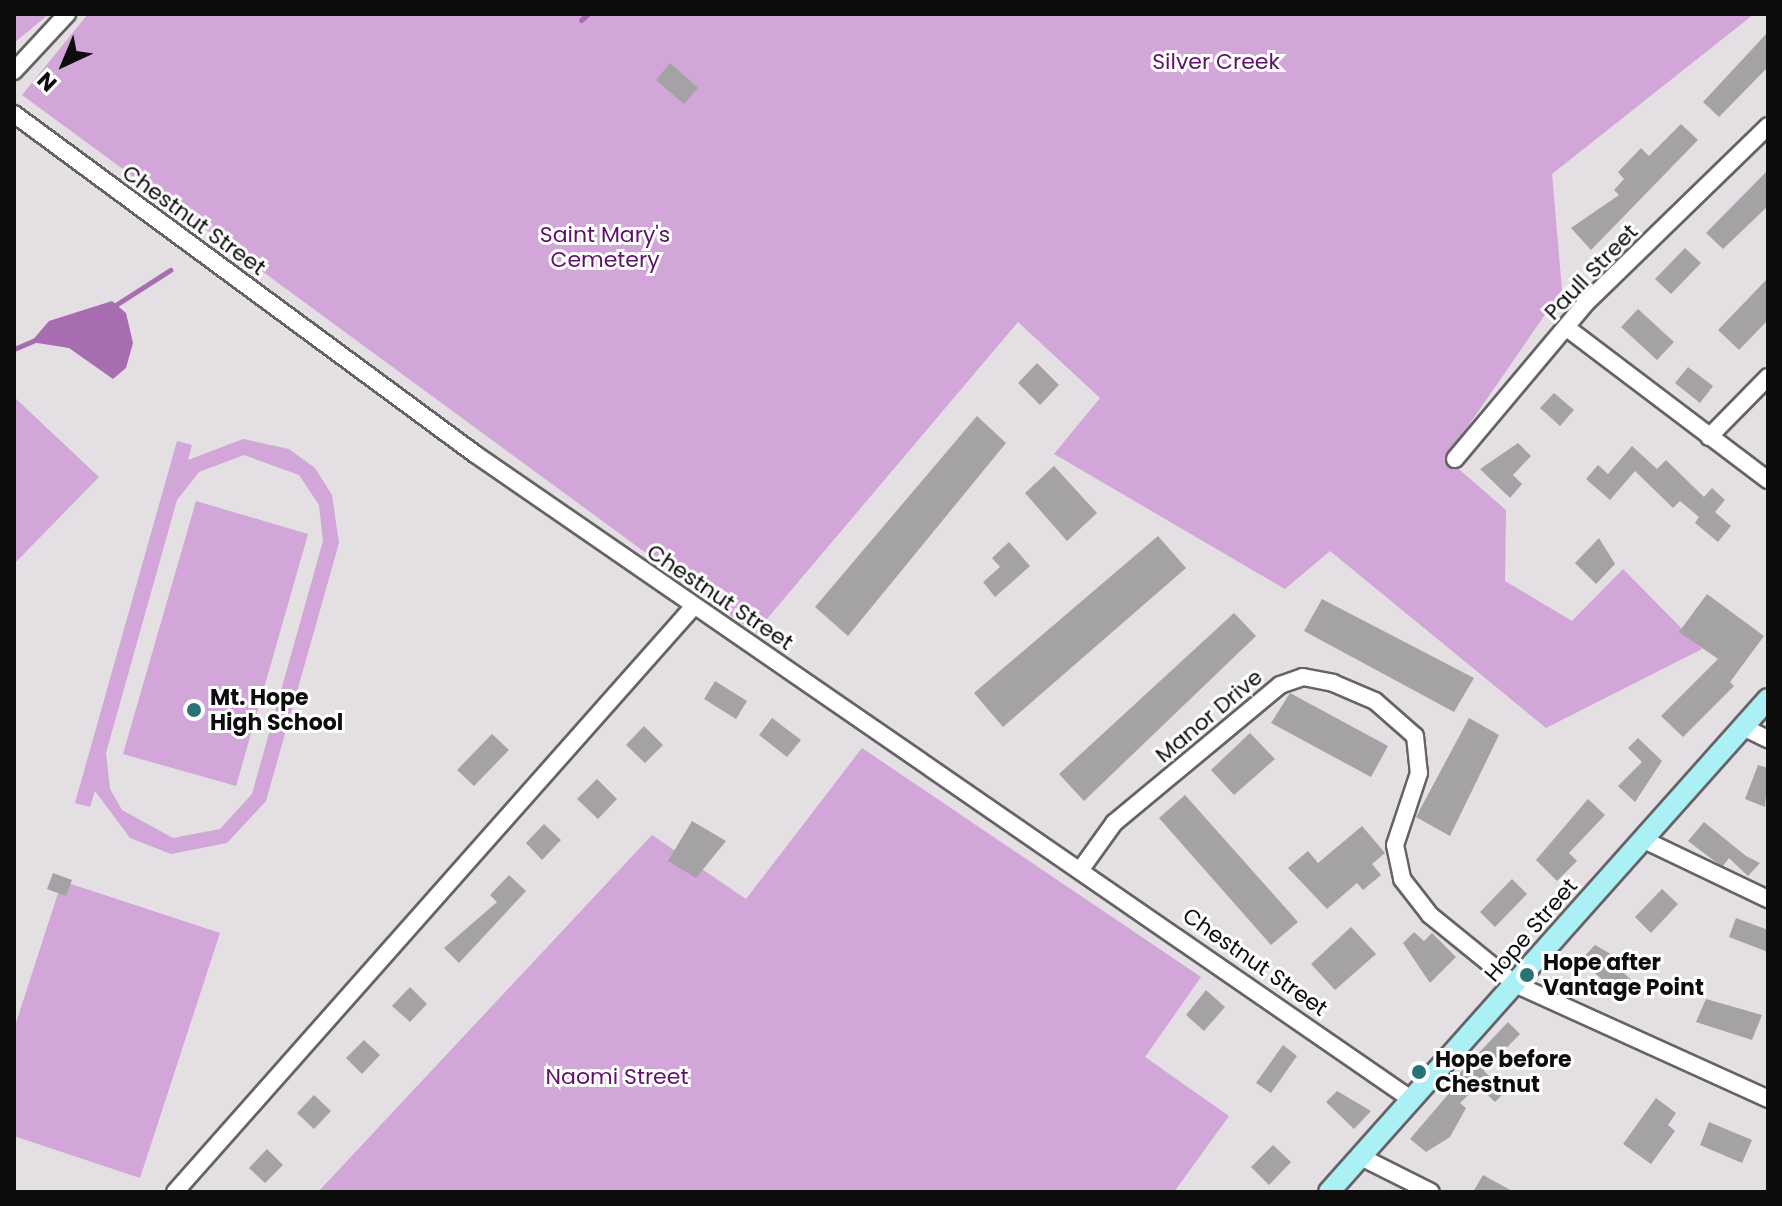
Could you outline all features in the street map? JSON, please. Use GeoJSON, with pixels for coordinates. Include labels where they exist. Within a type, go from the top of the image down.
{"type":"FeatureCollection","features":[{"type":"Feature","properties":{"kind":"main road","name":"Hope Street"},"geometry":{"type":"LineString","coordinates":[[1329,1192],[1768,699]]}},
{"type":"Feature","properties":{"kind":"street"},"geometry":{"type":"LineString","coordinates":[[14,71],[67,14]]}},
{"type":"Feature","properties":{"kind":"street","name":"Chestnut Street"},"geometry":{"type":"LineString","coordinates":[[14,114],[475,454],[1412,1100]]}},
{"type":"Feature","properties":{"kind":"street","name":"Paull Street"},"geometry":{"type":"LineString","coordinates":[[1455,459],[1567,328],[1768,126]]}},
{"type":"Feature","properties":{"kind":"street"},"geometry":{"type":"LineString","coordinates":[[1567,328],[1768,480]]}},
{"type":"Feature","properties":{"kind":"street"},"geometry":{"type":"LineString","coordinates":[[1709,437],[1768,377]]}},
{"type":"Feature","properties":{"kind":"street"},"geometry":{"type":"LineString","coordinates":[[175,1192],[694,606]]}},
{"type":"Feature","properties":{"kind":"street","name":"Manor Drive"},"geometry":{"type":"LineString","coordinates":[[1081,869],[1114,823],[1249,708],[1288,681],[1317,678],[1375,701],[1411,730],[1420,766],[1395,845],[1402,879],[1479,962],[1515,984],[1768,1099]]}},
{"type":"Feature","properties":{"kind":"street"},"geometry":{"type":"LineString","coordinates":[[1743,727],[1768,739]]}},
{"type":"Feature","properties":{"kind":"street"},"geometry":{"type":"LineString","coordinates":[[1642,839],[1768,899]]}},
{"type":"Feature","properties":{"kind":"street"},"geometry":{"type":"LineString","coordinates":[[1361,1157],[1431,1192]]}},
{"type":"Feature","properties":{"kind":"green space"},"geometry":{"type":"Polygon","coordinates":[[[14,14],[49,14],[14,43],[14,14]]]}},
{"type":"Feature","properties":{"kind":"green space","name":"Saint Mary's Cemetery"},"geometry":{"type":"Polygon","coordinates":[[[88,14],[1754,14],[1552,174],[1562,290],[1446,458],[1506,510],[1505,581],[1572,621],[1623,569],[1702,649],[1546,728],[1330,551],[1285,589],[1054,454],[1100,398],[1018,322],[755,633],[22,95],[88,14]]]}},
{"type":"Feature","properties":{"kind":"green space"},"geometry":{"type":"Polygon","coordinates":[[[14,397],[99,477],[14,564],[14,397]]]}},
{"type":"Feature","properties":{"kind":"green space"},"geometry":{"type":"Polygon","coordinates":[[[243,439],[289,449],[315,468],[332,495],[339,543],[266,801],[227,843],[171,854],[130,838],[95,791],[90,807],[75,803],[177,441],[192,445],[188,460],[243,439]],[[244,455],[199,472],[177,500],[106,753],[110,789],[122,810],[173,838],[220,829],[252,794],[323,541],[319,505],[299,475],[244,455]]]}},
{"type":"Feature","properties":{"kind":"green space"},"geometry":{"type":"Polygon","coordinates":[[[196,501],[308,534],[236,786],[123,754],[196,501]]]}},
{"type":"Feature","properties":{"kind":"green space","name":"Naomi Street"},"geometry":{"type":"Polygon","coordinates":[[[862,748],[1201,977],[1145,1057],[1229,1116],[1174,1192],[318,1192],[652,835],[746,899],[862,748]]]}},
{"type":"Feature","properties":{"kind":"green space"},"geometry":{"type":"Polygon","coordinates":[[[62,881],[220,933],[140,1178],[14,1136],[14,1029],[62,881]]]}},
{"type":"Feature","properties":{"kind":"shaded area"},"geometry":{"type":"Polygon","coordinates":[[[112,301],[126,313],[133,343],[126,368],[113,379],[69,348],[31,342],[49,321],[112,301]]]}},
{"type":"Feature","properties":{"kind":"building"},"geometry":{"type":"Polygon","coordinates":[[[1768,32],[1768,67],[1719,117],[1703,102],[1768,32]]]}},
{"type":"Feature","properties":{"kind":"building"},"geometry":{"type":"Polygon","coordinates":[[[670,63],[698,88],[684,104],[656,80],[670,63]]]}},
{"type":"Feature","properties":{"kind":"building"},"geometry":{"type":"Polygon","coordinates":[[[1681,124],[1698,140],[1591,250],[1571,228],[1619,195],[1614,190],[1624,179],[1618,172],[1641,148],[1649,156],[1681,124]]]}},
{"type":"Feature","properties":{"kind":"building"},"geometry":{"type":"Polygon","coordinates":[[[1768,170],[1768,206],[1723,249],[1706,233],[1768,170]]]}},
{"type":"Feature","properties":{"kind":"building"},"geometry":{"type":"Polygon","coordinates":[[[1685,248],[1701,263],[1671,294],[1655,279],[1685,248]]]}},
{"type":"Feature","properties":{"kind":"building"},"geometry":{"type":"Polygon","coordinates":[[[1768,278],[1768,320],[1739,350],[1718,330],[1768,278]]]}},
{"type":"Feature","properties":{"kind":"building"},"geometry":{"type":"Polygon","coordinates":[[[1638,309],[1674,342],[1657,360],[1621,327],[1638,309]]]}},
{"type":"Feature","properties":{"kind":"building"},"geometry":{"type":"Polygon","coordinates":[[[1037,363],[1059,385],[1040,405],[1018,383],[1037,363]]]}},
{"type":"Feature","properties":{"kind":"building"},"geometry":{"type":"Polygon","coordinates":[[[1688,367],[1713,386],[1700,403],[1675,383],[1688,367]]]}},
{"type":"Feature","properties":{"kind":"building"},"geometry":{"type":"Polygon","coordinates":[[[1554,393],[1574,410],[1560,426],[1540,408],[1554,393]]]}},
{"type":"Feature","properties":{"kind":"building"},"geometry":{"type":"Polygon","coordinates":[[[977,416],[1006,443],[848,636],[815,607],[977,416]]]}},
{"type":"Feature","properties":{"kind":"building"},"geometry":{"type":"Polygon","coordinates":[[[1518,443],[1531,456],[1513,475],[1522,484],[1510,498],[1480,469],[1518,443]]]}},
{"type":"Feature","properties":{"kind":"building"},"geometry":{"type":"Polygon","coordinates":[[[1632,446],[1657,469],[1666,460],[1704,497],[1712,488],[1725,500],[1715,512],[1731,526],[1718,542],[1695,523],[1699,517],[1680,501],[1673,508],[1635,471],[1610,500],[1586,479],[1598,465],[1608,474],[1632,446]]]}},
{"type":"Feature","properties":{"kind":"building"},"geometry":{"type":"Polygon","coordinates":[[[1054,466],[1097,513],[1067,541],[1025,493],[1054,466]]]}},
{"type":"Feature","properties":{"kind":"building"},"geometry":{"type":"Polygon","coordinates":[[[1158,536],[1186,568],[1003,727],[974,693],[1158,536]]]}},
{"type":"Feature","properties":{"kind":"building"},"geometry":{"type":"Polygon","coordinates":[[[1599,538],[1615,564],[1596,584],[1575,563],[1599,538]]]}},
{"type":"Feature","properties":{"kind":"building"},"geometry":{"type":"Polygon","coordinates":[[[1009,542],[1030,566],[995,597],[983,582],[1000,567],[992,558],[1009,542]]]}},
{"type":"Feature","properties":{"kind":"building"},"geometry":{"type":"Polygon","coordinates":[[[1707,594],[1764,636],[1730,682],[1734,686],[1683,737],[1661,716],[1718,659],[1679,632],[1707,594]]]}},
{"type":"Feature","properties":{"kind":"building"},"geometry":{"type":"Polygon","coordinates":[[[1322,599],[1474,678],[1454,712],[1304,631],[1322,599]]]}},
{"type":"Feature","properties":{"kind":"building"},"geometry":{"type":"Polygon","coordinates":[[[1234,613],[1256,636],[1084,801],[1059,774],[1234,613]]]}},
{"type":"Feature","properties":{"kind":"building"},"geometry":{"type":"Polygon","coordinates":[[[715,681],[747,701],[736,719],[704,699],[715,681]]]}},
{"type":"Feature","properties":{"kind":"building"},"geometry":{"type":"Polygon","coordinates":[[[1290,693],[1388,746],[1371,777],[1271,723],[1290,693]]]}},
{"type":"Feature","properties":{"kind":"building"},"geometry":{"type":"Polygon","coordinates":[[[772,718],[801,740],[787,757],[759,735],[772,718]]]}},
{"type":"Feature","properties":{"kind":"building"},"geometry":{"type":"Polygon","coordinates":[[[1469,718],[1499,735],[1450,836],[1416,817],[1469,718]]]}},
{"type":"Feature","properties":{"kind":"building"},"geometry":{"type":"Polygon","coordinates":[[[644,726],[663,745],[645,763],[626,745],[644,726]]]}},
{"type":"Feature","properties":{"kind":"building"},"geometry":{"type":"Polygon","coordinates":[[[1250,733],[1275,759],[1234,795],[1211,770],[1250,733]]]}},
{"type":"Feature","properties":{"kind":"building"},"geometry":{"type":"Polygon","coordinates":[[[492,734],[509,750],[474,786],[457,770],[492,734]]]}},
{"type":"Feature","properties":{"kind":"building"},"geometry":{"type":"Polygon","coordinates":[[[1638,738],[1662,761],[1635,802],[1618,786],[1642,762],[1628,748],[1638,738]]]}},
{"type":"Feature","properties":{"kind":"building"},"geometry":{"type":"Polygon","coordinates":[[[1758,765],[1768,768],[1765,807],[1745,799],[1758,765]]]}},
{"type":"Feature","properties":{"kind":"building"},"geometry":{"type":"Polygon","coordinates":[[[597,779],[617,799],[598,819],[577,799],[597,779]]]}},
{"type":"Feature","properties":{"kind":"building"},"geometry":{"type":"Polygon","coordinates":[[[1185,795],[1298,922],[1271,945],[1159,818],[1185,795]]]}},
{"type":"Feature","properties":{"kind":"building"},"geometry":{"type":"Polygon","coordinates":[[[1588,799],[1605,815],[1569,853],[1577,861],[1557,881],[1536,860],[1588,799]]]}},
{"type":"Feature","properties":{"kind":"building"},"geometry":{"type":"Polygon","coordinates":[[[692,821],[726,841],[696,878],[668,861],[692,821]]]}},
{"type":"Feature","properties":{"kind":"building"},"geometry":{"type":"Polygon","coordinates":[[[1704,822],[1746,856],[1760,863],[1748,876],[1729,858],[1723,866],[1688,841],[1704,822]]]}},
{"type":"Feature","properties":{"kind":"building"},"geometry":{"type":"Polygon","coordinates":[[[544,824],[561,840],[542,860],[526,843],[544,824]]]}},
{"type":"Feature","properties":{"kind":"building"},"geometry":{"type":"Polygon","coordinates":[[[1362,826],[1385,853],[1372,864],[1381,875],[1363,890],[1357,883],[1327,909],[1288,868],[1308,851],[1318,863],[1362,826]]]}},
{"type":"Feature","properties":{"kind":"building"},"geometry":{"type":"Polygon","coordinates":[[[53,873],[72,880],[66,896],[47,889],[53,873]]]}},
{"type":"Feature","properties":{"kind":"building"},"geometry":{"type":"Polygon","coordinates":[[[509,875],[526,891],[459,963],[444,948],[497,902],[490,895],[509,875]]]}},
{"type":"Feature","properties":{"kind":"building"},"geometry":{"type":"Polygon","coordinates":[[[1512,879],[1527,894],[1495,927],[1480,912],[1512,879]]]}},
{"type":"Feature","properties":{"kind":"building"},"geometry":{"type":"Polygon","coordinates":[[[1662,889],[1678,904],[1651,933],[1635,917],[1662,889]]]}},
{"type":"Feature","properties":{"kind":"building"},"geometry":{"type":"Polygon","coordinates":[[[1736,918],[1768,930],[1768,952],[1729,937],[1736,918]]]}},
{"type":"Feature","properties":{"kind":"building"},"geometry":{"type":"Polygon","coordinates":[[[1351,927],[1376,954],[1335,990],[1311,964],[1351,927]]]}},
{"type":"Feature","properties":{"kind":"building"},"geometry":{"type":"Polygon","coordinates":[[[1414,932],[1424,941],[1432,933],[1456,957],[1430,983],[1403,943],[1414,932]]]}},
{"type":"Feature","properties":{"kind":"building"},"geometry":{"type":"Polygon","coordinates":[[[1595,945],[1623,961],[1617,967],[1638,986],[1626,999],[1580,961],[1595,945]]]}},
{"type":"Feature","properties":{"kind":"building"},"geometry":{"type":"Polygon","coordinates":[[[410,987],[427,1004],[410,1022],[392,1006],[410,987]]]}},
{"type":"Feature","properties":{"kind":"building"},"geometry":{"type":"Polygon","coordinates":[[[1206,990],[1225,1007],[1204,1031],[1186,1015],[1206,990]]]}},
{"type":"Feature","properties":{"kind":"building"},"geometry":{"type":"Polygon","coordinates":[[[1706,999],[1762,1015],[1752,1040],[1696,1022],[1706,999]]]}},
{"type":"Feature","properties":{"kind":"building"},"geometry":{"type":"Polygon","coordinates":[[[1508,1022],[1520,1034],[1484,1071],[1505,1092],[1495,1102],[1478,1086],[1460,1103],[1466,1108],[1450,1137],[1426,1152],[1410,1139],[1457,1084],[1453,1080],[1508,1022]]]}},
{"type":"Feature","properties":{"kind":"building"},"geometry":{"type":"Polygon","coordinates":[[[364,1040],[380,1055],[362,1074],[346,1058],[364,1040]]]}},
{"type":"Feature","properties":{"kind":"building"},"geometry":{"type":"Polygon","coordinates":[[[1283,1045],[1297,1056],[1271,1093],[1256,1083],[1283,1045]]]}},
{"type":"Feature","properties":{"kind":"building"},"geometry":{"type":"Polygon","coordinates":[[[1337,1091],[1371,1111],[1354,1129],[1326,1102],[1337,1091]]]}},
{"type":"Feature","properties":{"kind":"building"},"geometry":{"type":"Polygon","coordinates":[[[314,1095],[331,1111],[314,1129],[297,1113],[314,1095]]]}},
{"type":"Feature","properties":{"kind":"building"},"geometry":{"type":"Polygon","coordinates":[[[1656,1098],[1676,1113],[1668,1125],[1675,1131],[1651,1164],[1623,1144],[1656,1098]]]}},
{"type":"Feature","properties":{"kind":"building"},"geometry":{"type":"Polygon","coordinates":[[[1709,1122],[1752,1140],[1742,1163],[1700,1145],[1709,1122]]]}},
{"type":"Feature","properties":{"kind":"building"},"geometry":{"type":"Polygon","coordinates":[[[1273,1145],[1291,1162],[1269,1185],[1251,1167],[1273,1145]]]}},
{"type":"Feature","properties":{"kind":"building"},"geometry":{"type":"Polygon","coordinates":[[[267,1149],[283,1165],[265,1183],[249,1168],[267,1149]]]}},
{"type":"Feature","properties":{"kind":"building"},"geometry":{"type":"Polygon","coordinates":[[[1483,1175],[1514,1192],[1473,1192],[1483,1175]]]}},
{"type":"Feature","properties":{"kind":"waterway","name":"Silver Creek"},"geometry":{"type":"LineString","coordinates":[[581,20],[588,14]]}},
{"type":"Feature","properties":{"kind":"waterway","name":"Silver Creek"},"geometry":{"type":"LineString","coordinates":[[114,306],[170,270]]}},
{"type":"Feature","properties":{"kind":"waterway","name":"Silver Creek"},"geometry":{"type":"LineString","coordinates":[[14,349],[35,340]]}},
{"type":"Feature","properties":{"kind":"place","name":"Mt. Hope High School"},"geometry":{"type":"Point","coordinates":[194,710]}},
{"type":"Feature","properties":{"kind":"place","name":"Hope after Vantage Point"},"geometry":{"type":"Point","coordinates":[1527,975]}},
{"type":"Feature","properties":{"kind":"place","name":"Hope before Chestnut"},"geometry":{"type":"Point","coordinates":[1419,1072]}}]}
